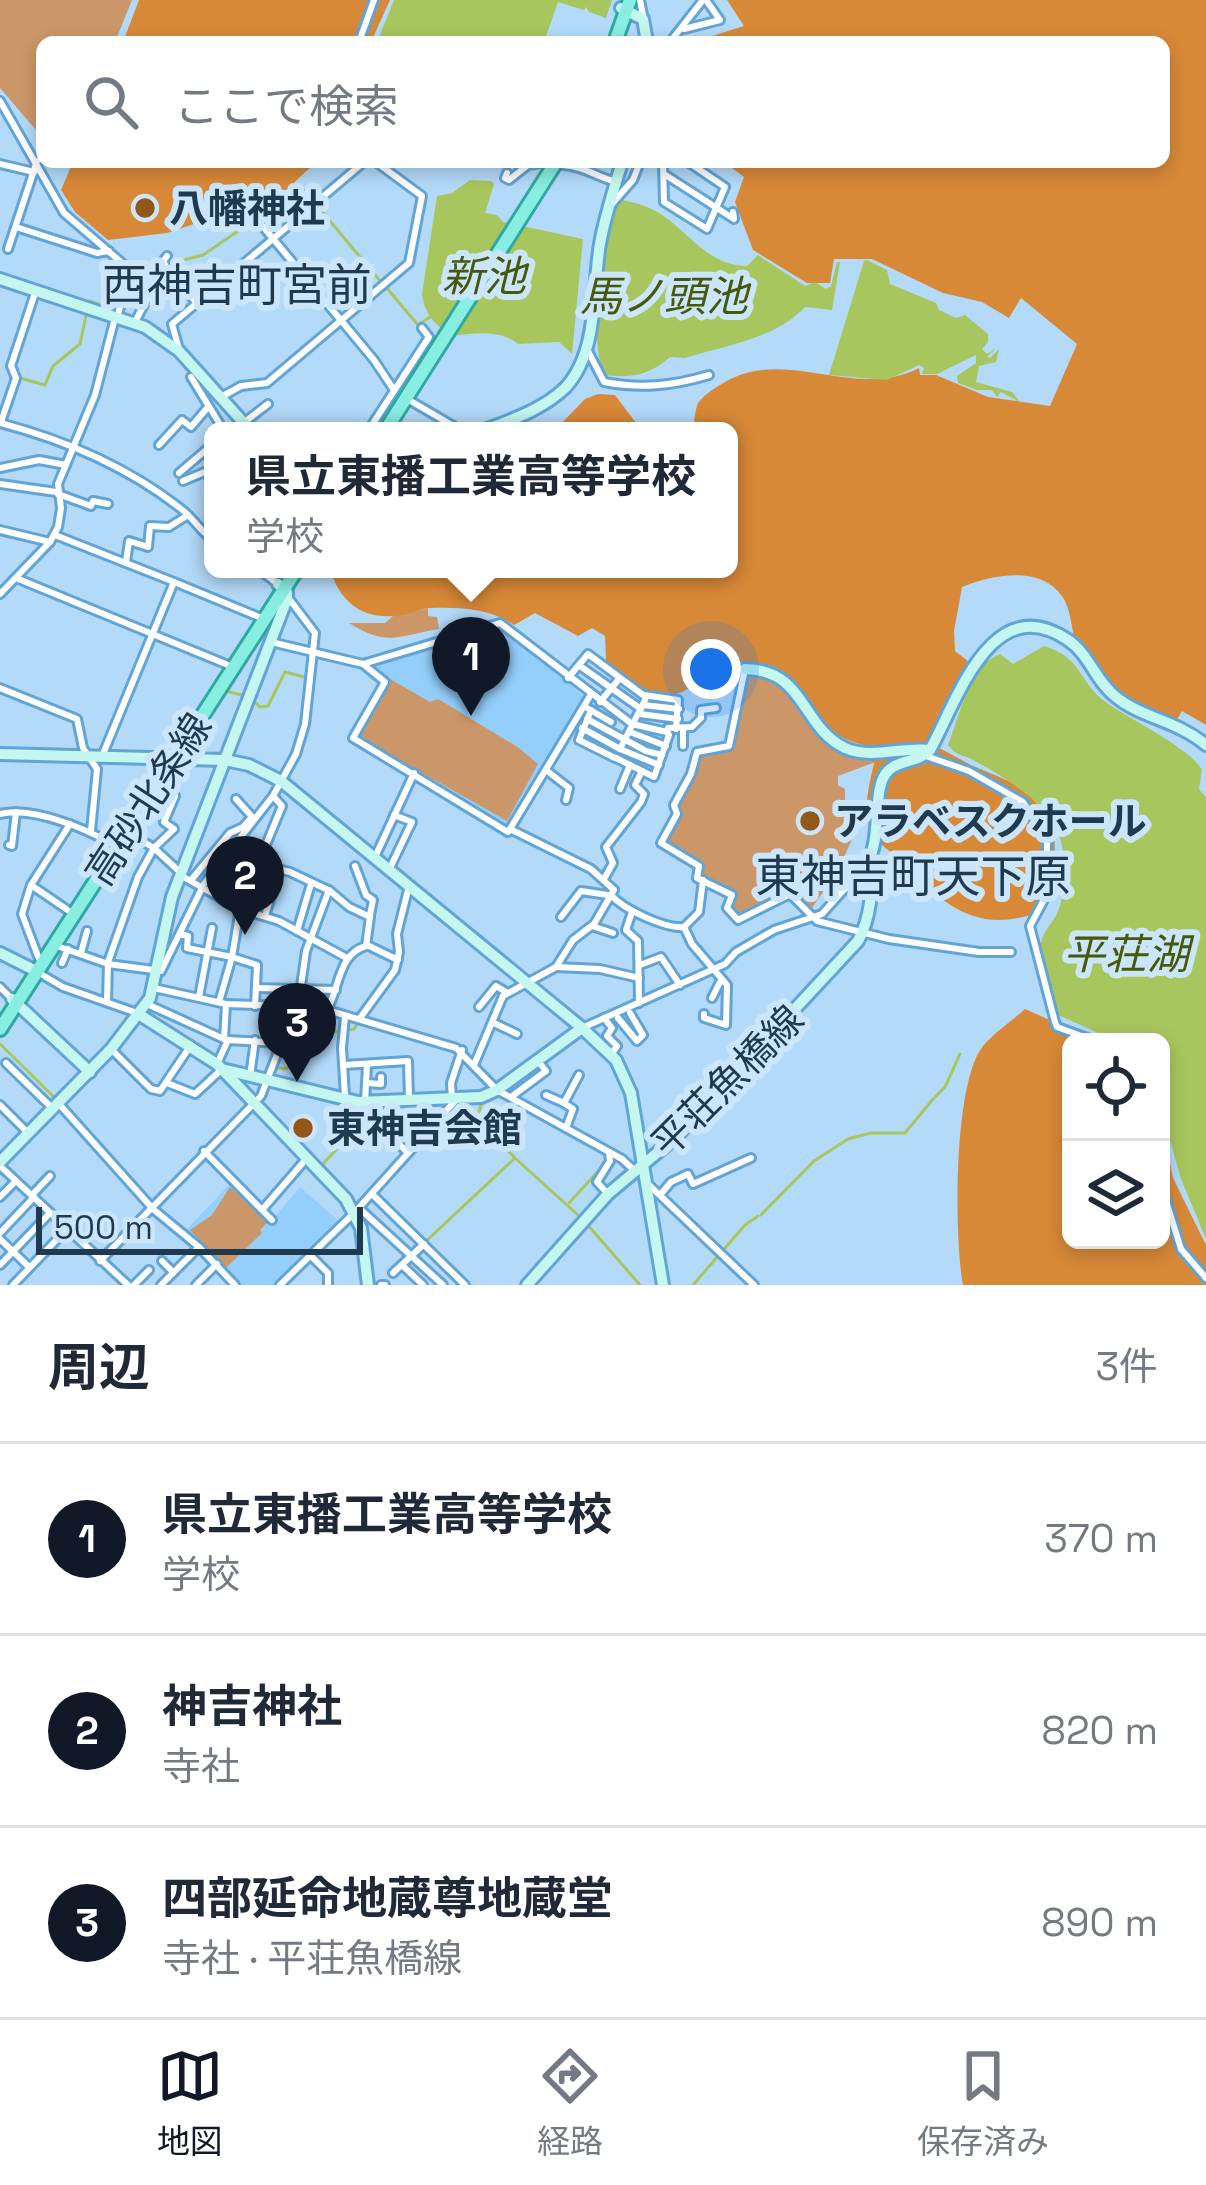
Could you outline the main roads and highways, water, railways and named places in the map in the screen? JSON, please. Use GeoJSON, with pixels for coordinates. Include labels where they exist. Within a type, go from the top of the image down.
{"type":"FeatureCollection","features":[{"type":"Feature","properties":{"kind":"main road"},"geometry":{"type":"LineString","coordinates":[[614,36],[625,4]]}},
{"type":"Feature","properties":{"kind":"main road"},"geometry":{"type":"LineString","coordinates":[[387,422],[550,168]]}},
{"type":"Feature","properties":{"kind":"main road"},"geometry":{"type":"LineString","coordinates":[[386,422],[441,336]]}},
{"type":"Feature","properties":{"kind":"main road","name":"高砂北条線"},"geometry":{"type":"LineString","coordinates":[[0,1017],[289,578]]}},
{"type":"Feature","properties":{"kind":"main road","name":"高砂北条線"},"geometry":{"type":"LineString","coordinates":[[36,967],[61,947],[228,664],[259,616],[284,591]]}},
{"type":"Feature","properties":{"kind":"main road","name":"高砂北条線"},"geometry":{"type":"LineString","coordinates":[[0,1029],[14,1000]]}},
{"type":"Feature","properties":{"kind":"water"},"geometry":{"type":"Polygon","coordinates":[[[394,0],[612,0],[606,18],[586,7],[558,2],[546,36],[379,36],[394,0]]]}},
{"type":"Feature","properties":{"kind":"water","name":"新池"},"geometry":{"type":"Polygon","coordinates":[[[470,180],[494,184],[485,213],[503,222],[583,239],[572,354],[559,342],[518,344],[486,333],[452,336],[428,313],[422,294],[437,196],[452,193],[470,180]]]}},
{"type":"Feature","properties":{"kind":"water","name":"馬ノ頭池"},"geometry":{"type":"Polygon","coordinates":[[[623,200],[659,213],[721,260],[747,266],[758,255],[805,286],[815,282],[826,289],[831,286],[840,262],[832,310],[805,307],[780,326],[749,340],[685,358],[670,357],[639,374],[603,375],[597,283],[605,234],[623,200]]]}},
{"type":"Feature","properties":{"kind":"water"},"geometry":{"type":"Polygon","coordinates":[[[867,260],[887,270],[890,284],[936,303],[939,310],[956,318],[965,315],[988,334],[982,349],[987,354],[996,348],[990,358],[999,349],[996,362],[979,366],[976,382],[1012,392],[1021,403],[1001,392],[997,397],[992,390],[958,383],[957,376],[976,363],[976,355],[937,374],[922,374],[924,368],[919,365],[887,380],[829,375],[867,260]]]}},
{"type":"Feature","properties":{"kind":"water","name":"平荘湖"},"geometry":{"type":"Polygon","coordinates":[[[1044,646],[1057,651],[1074,664],[1098,696],[1173,744],[1202,770],[1199,789],[1206,797],[1206,1239],[1170,1140],[1170,1033],[1099,1033],[1058,1015],[1041,951],[1063,890],[1063,852],[1057,829],[1026,793],[948,745],[981,669],[1000,654],[1013,664],[1044,646]]]}},
{"type":"Feature","properties":{"kind":"waterway"},"geometry":{"type":"LineString","coordinates":[[168,264],[203,255],[253,221],[279,216],[304,190],[381,282]]}},
{"type":"Feature","properties":{"kind":"waterway"},"geometry":{"type":"LineString","coordinates":[[123,312],[135,271],[162,266]]}},
{"type":"Feature","properties":{"kind":"waterway"},"geometry":{"type":"LineString","coordinates":[[386,287],[418,325],[430,317]]}},
{"type":"Feature","properties":{"kind":"waterway"},"geometry":{"type":"LineString","coordinates":[[89,301],[111,308]]}},
{"type":"Feature","properties":{"kind":"waterway"},"geometry":{"type":"LineString","coordinates":[[20,378],[45,385],[53,366],[80,344],[87,311]]}},
{"type":"Feature","properties":{"kind":"waterway"},"geometry":{"type":"LineString","coordinates":[[254,701],[260,707],[268,706],[285,672],[308,678]]}},
{"type":"Feature","properties":{"kind":"waterway"},"geometry":{"type":"LineString","coordinates":[[226,691],[245,696]]}},
{"type":"Feature","properties":{"kind":"waterway"},"geometry":{"type":"LineString","coordinates":[[276,1067],[295,1065],[303,1045],[316,1042],[317,1027],[337,1032],[354,1029],[358,1023]]}},
{"type":"Feature","properties":{"kind":"waterway"},"geometry":{"type":"LineString","coordinates":[[0,1044],[54,1097]]}},
{"type":"Feature","properties":{"kind":"waterway"},"geometry":{"type":"LineString","coordinates":[[935,1097],[945,1087],[960,1054]]}},
{"type":"Feature","properties":{"kind":"waterway"},"geometry":{"type":"LineString","coordinates":[[761,1215],[814,1161],[848,1139],[905,1133],[933,1099]]}},
{"type":"Feature","properties":{"kind":"waterway"},"geometry":{"type":"LineString","coordinates":[[423,1244],[515,1158],[477,1118],[482,1102]]}},
{"type":"Feature","properties":{"kind":"waterway"},"geometry":{"type":"LineString","coordinates":[[392,1134],[422,1104]]}},
{"type":"Feature","properties":{"kind":"waterway"},"geometry":{"type":"LineString","coordinates":[[264,1106],[312,1155]]}},
{"type":"Feature","properties":{"kind":"waterway"},"geometry":{"type":"LineString","coordinates":[[69,1110],[106,1151]]}},
{"type":"Feature","properties":{"kind":"waterway"},"geometry":{"type":"LineString","coordinates":[[321,1166],[367,1116]]}},
{"type":"Feature","properties":{"kind":"waterway"},"geometry":{"type":"LineString","coordinates":[[179,1175],[219,1135]]}},
{"type":"Feature","properties":{"kind":"waterway"},"geometry":{"type":"LineString","coordinates":[[515,1158],[579,1216]]}},
{"type":"Feature","properties":{"kind":"waterway"},"geometry":{"type":"LineString","coordinates":[[569,1203],[603,1166]]}},
{"type":"Feature","properties":{"kind":"waterway"},"geometry":{"type":"LineString","coordinates":[[693,1285],[758,1216]]}},
{"type":"Feature","properties":{"kind":"waterway"},"geometry":{"type":"LineString","coordinates":[[586,1223],[640,1285]]}},
{"type":"Feature","properties":{"kind":"waterway"},"geometry":{"type":"LineString","coordinates":[[67,1233],[121,1285]]}},
{"type":"Feature","properties":{"kind":"place","name":"八幡神社"},"geometry":{"type":"Point","coordinates":[145,208]}},
{"type":"Feature","properties":{"kind":"place","name":"県立東播工業高等学校"},"geometry":{"type":"Point","coordinates":[471,716]}},
{"type":"Feature","properties":{"kind":"place","name":"アラベスクホール"},"geometry":{"type":"Point","coordinates":[810,821]}},
{"type":"Feature","properties":{"kind":"place","name":"神吉神社"},"geometry":{"type":"Point","coordinates":[245,935]}},
{"type":"Feature","properties":{"kind":"place","name":"四部延命地蔵尊地蔵堂"},"geometry":{"type":"Point","coordinates":[297,1082]}},
{"type":"Feature","properties":{"kind":"place","name":"東神吉会館"},"geometry":{"type":"Point","coordinates":[303,1128]}},
{"type":"Feature","properties":{"kind":"district","name":"西神吉町宮前"},"geometry":{"type":"Point","coordinates":[237,285]}},
{"type":"Feature","properties":{"kind":"district","name":"東神吉町天下原"},"geometry":{"type":"Point","coordinates":[913,876]}}]}
